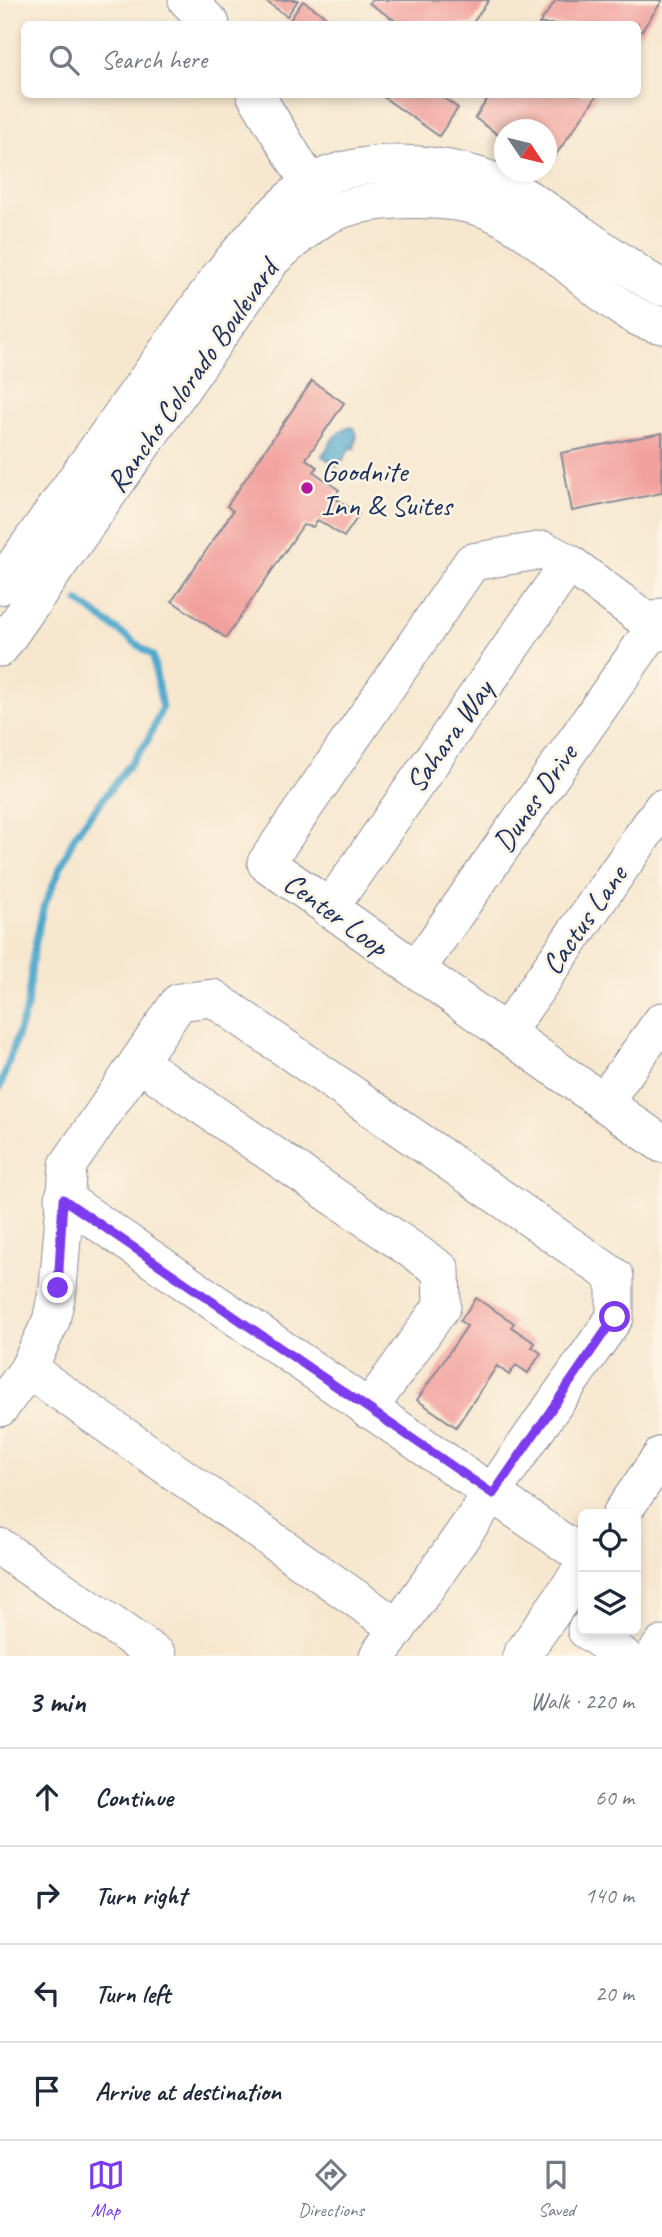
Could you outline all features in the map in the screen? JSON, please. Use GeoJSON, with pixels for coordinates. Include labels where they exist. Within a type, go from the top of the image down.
{"type":"FeatureCollection","features":[{"type":"Feature","properties":{"kind":"street"},"geometry":{"type":"LineString","coordinates":[[187,0],[208,21]]}},
{"type":"Feature","properties":{"kind":"street"},"geometry":{"type":"LineString","coordinates":[[257,98],[328,215]]}},
{"type":"Feature","properties":{"kind":"street","name":"Rancho Colorado Boulevard"},"geometry":{"type":"LineString","coordinates":[[0,586],[221,275],[253,237],[310,184],[352,169],[380,164],[416,164],[484,177],[521,194],[662,287]]}},
{"type":"Feature","properties":{"kind":"street","name":"Rancho Colorado Boulevard"},"geometry":{"type":"LineString","coordinates":[[0,648],[273,258],[328,215],[384,201],[403,200],[430,200],[481,208],[556,254],[618,305],[662,325]]}},
{"type":"Feature","properties":{"kind":"street"},"geometry":{"type":"LineString","coordinates":[[557,556],[659,625]]}},
{"type":"Feature","properties":{"kind":"street","name":"Sahara Way"},"geometry":{"type":"LineString","coordinates":[[329,909],[557,556]]}},
{"type":"Feature","properties":{"kind":"street","name":"Center Loop"},"geometry":{"type":"LineString","coordinates":[[557,556],[472,562],[266,863],[507,1031],[662,1144]]}},
{"type":"Feature","properties":{"kind":"street","name":"Dunes Drive"},"geometry":{"type":"LineString","coordinates":[[416,970],[659,625]]}},
{"type":"Feature","properties":{"kind":"street","name":"Cactus Lane"},"geometry":{"type":"LineString","coordinates":[[507,1031],[662,808]]}},
{"type":"Feature","properties":{"kind":"street"},"geometry":{"type":"LineString","coordinates":[[0,1408],[28,1369],[51,1321],[58,1288],[63,1199],[68,1165],[179,1002],[213,998],[615,1277],[615,1317],[388,1642],[28,1369]]}},
{"type":"Feature","properties":{"kind":"street"},"geometry":{"type":"LineString","coordinates":[[603,1103],[662,1021]]}},
{"type":"Feature","properties":{"kind":"street"},"geometry":{"type":"LineString","coordinates":[[138,1062],[441,1270],[442,1306],[368,1410]]}},
{"type":"Feature","properties":{"kind":"street"},"geometry":{"type":"LineString","coordinates":[[63,1199],[578,1553]]}},
{"type":"Feature","properties":{"kind":"street"},"geometry":{"type":"LineString","coordinates":[[624,1509],[662,1455]]}},
{"type":"Feature","properties":{"kind":"street"},"geometry":{"type":"LineString","coordinates":[[0,1547],[158,1656]]}},
{"type":"Feature","properties":{"kind":"street"},"geometry":{"type":"LineString","coordinates":[[521,1656],[574,1622],[582,1572]]}},
{"type":"Feature","properties":{"kind":"street"},"geometry":{"type":"LineString","coordinates":[[574,1622],[623,1656]]}},
{"type":"Feature","properties":{"kind":"street"},"geometry":{"type":"LineString","coordinates":[[654,1656],[662,1645]]}},
{"type":"Feature","properties":{"kind":"water"},"geometry":{"type":"Polygon","coordinates":[[[347,427],[354,428],[357,435],[354,449],[351,447],[338,467],[322,456],[335,436],[347,427]]]}},
{"type":"Feature","properties":{"kind":"building"},"geometry":{"type":"Polygon","coordinates":[[[264,0],[298,0],[287,16],[264,0]]]}},
{"type":"Feature","properties":{"kind":"building"},"geometry":{"type":"Polygon","coordinates":[[[371,0],[489,0],[474,21],[396,21],[369,3],[371,0]]]}},
{"type":"Feature","properties":{"kind":"building"},"geometry":{"type":"Polygon","coordinates":[[[556,0],[662,0],[641,32],[641,21],[541,21],[556,0]]]}},
{"type":"Feature","properties":{"kind":"building"},"geometry":{"type":"Polygon","coordinates":[[[303,1],[333,21],[289,21],[303,1]]]}},
{"type":"Feature","properties":{"kind":"building"},"geometry":{"type":"Polygon","coordinates":[[[385,98],[444,98],[458,108],[439,136],[385,98]]]}},
{"type":"Feature","properties":{"kind":"building"},"geometry":{"type":"Polygon","coordinates":[[[488,98],[595,98],[557,153],[557,119],[494,119],[494,132],[475,118],[488,98]]]}},
{"type":"Feature","properties":{"kind":"building"},"geometry":{"type":"Polygon","coordinates":[[[312,381],[344,403],[306,459],[317,467],[314,472],[339,490],[334,497],[359,515],[344,537],[318,520],[313,527],[303,525],[226,638],[172,601],[233,511],[227,506],[312,381]]]}},
{"type":"Feature","properties":{"kind":"building"},"geometry":{"type":"Polygon","coordinates":[[[662,433],[662,493],[572,511],[561,453],[662,433]]]}},
{"type":"Feature","properties":{"kind":"building"},"geometry":{"type":"Polygon","coordinates":[[[476,1298],[514,1323],[511,1327],[535,1343],[532,1347],[541,1353],[528,1373],[516,1365],[509,1375],[497,1366],[456,1427],[417,1400],[467,1326],[460,1321],[476,1298]]]}},
{"type":"Feature","properties":{"kind":"waterway"},"geometry":{"type":"LineString","coordinates":[[0,1088],[27,1007],[33,955],[43,908],[75,835],[147,742],[162,708],[153,656],[78,601]]}},
{"type":"Feature","properties":{"kind":"place","name":"Goodnite Inn & Suites"},"geometry":{"type":"Point","coordinates":[307,488]}},
{"type":"Feature","properties":{"kind":"route"},"geometry":{"type":"LineString","coordinates":[[58,1288],[63,1199],[493,1494],[615,1317]]}}]}
